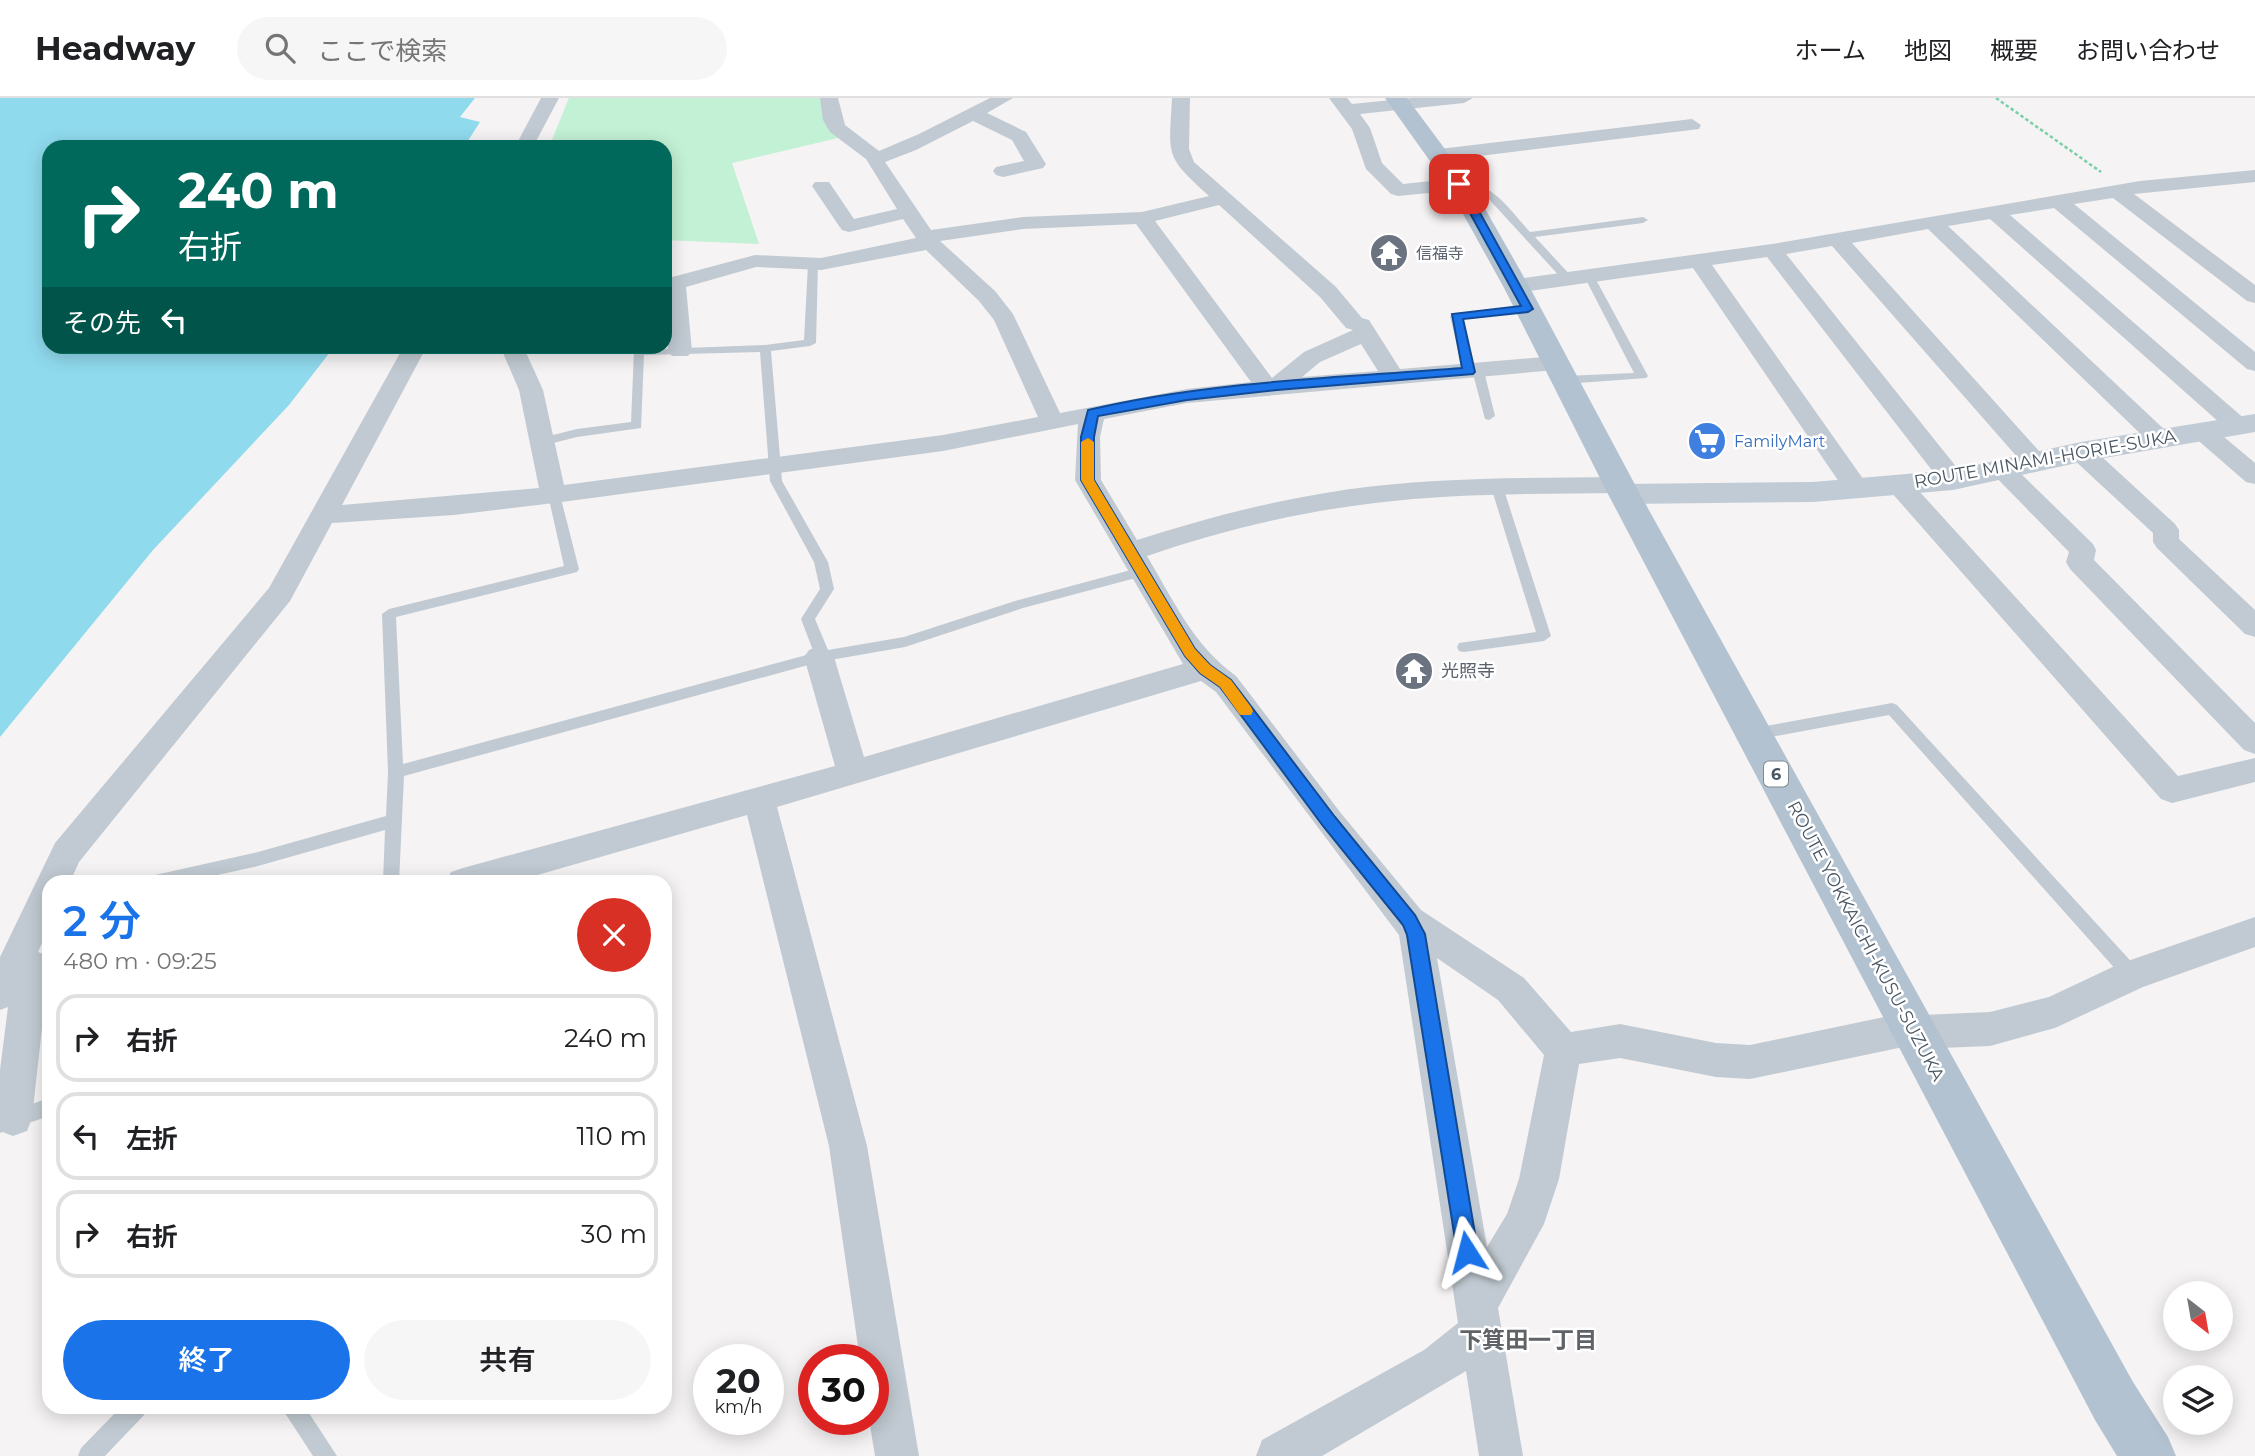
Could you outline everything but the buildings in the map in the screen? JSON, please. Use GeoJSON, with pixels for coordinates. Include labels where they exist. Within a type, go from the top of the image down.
{"type":"FeatureCollection","features":[{"type":"Feature","properties":{"kind":"main road","name":"ROUTE YOKKAICHI-KUSU-SUZUKA"},"geometry":{"type":"LineString","coordinates":[[1399,102],[1449,169],[1522,297],[1622,490],[2107,1389],[2148,1456]]}},
{"type":"Feature","properties":{"kind":"main road","name":"ROUTE MINAMI-HORIE-SUKA"},"geometry":{"type":"LineString","coordinates":[[1622,490],[1857,489],[1953,480],[2081,452],[2247,425]]}},
{"type":"Feature","properties":{"kind":"street"},"geometry":{"type":"LineString","coordinates":[[528,140],[550,98]]}},
{"type":"Feature","properties":{"kind":"street"},"geometry":{"type":"LineString","coordinates":[[829,98],[829,112],[835,128],[877,158]]}},
{"type":"Feature","properties":{"kind":"street"},"geometry":{"type":"LineString","coordinates":[[877,158],[932,137],[1004,98]]}},
{"type":"Feature","properties":{"kind":"street"},"geometry":{"type":"LineString","coordinates":[[1181,98],[1179,149],[1186,164],[1328,292],[1354,323],[1361,325],[1394,379]]}},
{"type":"Feature","properties":{"kind":"street"},"geometry":{"type":"LineString","coordinates":[[1344,104],[1464,98]]}},
{"type":"Feature","properties":{"kind":"street"},"geometry":{"type":"LineString","coordinates":[[1344,104],[1361,128],[1373,165],[1398,190],[1449,169],[1692,125]]}},
{"type":"Feature","properties":{"kind":"street"},"geometry":{"type":"LineString","coordinates":[[972,113],[1019,136],[1036,164],[1003,171]]}},
{"type":"Feature","properties":{"kind":"street"},"geometry":{"type":"LineString","coordinates":[[877,158],[875,161],[928,241],[987,296],[1005,319],[1053,423]]}},
{"type":"Feature","properties":{"kind":"street"},"geometry":{"type":"LineString","coordinates":[[1522,297],[1579,277],[1772,250],[2121,191],[2255,176]]}},
{"type":"Feature","properties":{"kind":"street"},"geometry":{"type":"LineString","coordinates":[[822,186],[849,226],[909,212]]}},
{"type":"Feature","properties":{"kind":"street"},"geometry":{"type":"LineString","coordinates":[[2121,191],[2255,296]]}},
{"type":"Feature","properties":{"kind":"street"},"geometry":{"type":"LineString","coordinates":[[672,284],[755,261],[813,264],[852,260],[918,246],[934,235],[1023,223],[1142,218],[1225,198]]}},
{"type":"Feature","properties":{"kind":"street"},"geometry":{"type":"LineString","coordinates":[[2059,201],[2255,364]]}},
{"type":"Feature","properties":{"kind":"street"},"geometry":{"type":"LineString","coordinates":[[1994,212],[2247,425]]}},
{"type":"Feature","properties":{"kind":"street"},"geometry":{"type":"LineString","coordinates":[[1142,218],[1272,387]]}},
{"type":"Feature","properties":{"kind":"street"},"geometry":{"type":"LineString","coordinates":[[1933,223],[2159,438]]}},
{"type":"Feature","properties":{"kind":"street"},"geometry":{"type":"LineString","coordinates":[[1838,239],[2035,461]]}},
{"type":"Feature","properties":{"kind":"street"},"geometry":{"type":"LineString","coordinates":[[1772,250],[1953,480]]}},
{"type":"Feature","properties":{"kind":"street"},"geometry":{"type":"LineString","coordinates":[[1698,260],[1857,489]]}},
{"type":"Feature","properties":{"kind":"street"},"geometry":{"type":"LineString","coordinates":[[672,298],[680,351]]}},
{"type":"Feature","properties":{"kind":"street"},"geometry":{"type":"LineString","coordinates":[[1272,387],[1312,358],[1366,333]]}},
{"type":"Feature","properties":{"kind":"street"},"geometry":{"type":"LineString","coordinates":[[57,875],[67,853],[280,594],[412,354]]}},
{"type":"Feature","properties":{"kind":"street"},"geometry":{"type":"LineString","coordinates":[[515,354],[531,390],[545,466],[554,495]]}},
{"type":"Feature","properties":{"kind":"street"},"geometry":{"type":"LineString","coordinates":[[325,515],[454,506],[554,495],[943,443],[1187,396],[1473,371],[1561,372]]}},
{"type":"Feature","properties":{"kind":"street"},"geometry":{"type":"LineString","coordinates":[[1093,413],[1088,437],[1088,480],[1190,653],[1205,669],[1226,684],[1321,811],[1409,920],[1416,934],[1501,1456]]}},
{"type":"Feature","properties":{"kind":"street"},"geometry":{"type":"LineString","coordinates":[[2202,431],[2255,476]]}},
{"type":"Feature","properties":{"kind":"street"},"geometry":{"type":"LineString","coordinates":[[2081,452],[2166,530],[2166,542],[2255,627]]}},
{"type":"Feature","properties":{"kind":"street"},"geometry":{"type":"LineString","coordinates":[[2001,469],[2084,550],[2080,562],[2255,742]]}},
{"type":"Feature","properties":{"kind":"street"},"geometry":{"type":"LineString","coordinates":[[1900,485],[2172,790],[2255,770]]}},
{"type":"Feature","properties":{"kind":"street"},"geometry":{"type":"LineString","coordinates":[[1136,562],[1176,537],[1298,506],[1411,491],[1497,487],[1622,490]]}},
{"type":"Feature","properties":{"kind":"street"},"geometry":{"type":"LineString","coordinates":[[821,657],[853,773]]}},
{"type":"Feature","properties":{"kind":"street"},"geometry":{"type":"LineString","coordinates":[[488,875],[853,773],[1205,669]]}},
{"type":"Feature","properties":{"kind":"street"},"geometry":{"type":"LineString","coordinates":[[759,799],[848,1146],[897,1456]]}},
{"type":"Feature","properties":{"kind":"street"},"geometry":{"type":"LineString","coordinates":[[7,980],[42,908]]}},
{"type":"Feature","properties":{"kind":"street"},"geometry":{"type":"LineString","coordinates":[[1409,920],[1511,989],[1563,1049]]}},
{"type":"Feature","properties":{"kind":"street"},"geometry":{"type":"LineString","coordinates":[[1563,1049],[1620,1041],[1716,1060],[1750,1062],[1914,1030],[1990,1029],[2055,1012],[2132,975],[2255,932]]}},
{"type":"Feature","properties":{"kind":"street"},"geometry":{"type":"LineString","coordinates":[[6,1121],[31,965],[7,980]]}},
{"type":"Feature","properties":{"kind":"street"},"geometry":{"type":"LineString","coordinates":[[1278,1456],[1439,1365],[1478,1319],[1524,1224],[1539,1179],[1563,1049]]}},
{"type":"Feature","properties":{"kind":"lane"},"geometry":{"type":"LineString","coordinates":[[1449,169],[1490,194],[1528,235],[1579,277],[1642,376],[1561,372]]}},
{"type":"Feature","properties":{"kind":"lane"},"geometry":{"type":"LineString","coordinates":[[1528,235],[1643,220]]}},
{"type":"Feature","properties":{"kind":"lane"},"geometry":{"type":"LineString","coordinates":[[672,351],[765,348],[810,343],[813,264]]}},
{"type":"Feature","properties":{"kind":"lane"},"geometry":{"type":"LineString","coordinates":[[1489,416],[1456,316],[1522,297]]}},
{"type":"Feature","properties":{"kind":"lane"},"geometry":{"type":"LineString","coordinates":[[765,348],[776,481],[821,562],[827,589],[808,619],[821,657]]}},
{"type":"Feature","properties":{"kind":"lane"},"geometry":{"type":"LineString","coordinates":[[541,442],[591,430],[637,425],[638,354]]}},
{"type":"Feature","properties":{"kind":"lane"},"geometry":{"type":"LineString","coordinates":[[1464,647],[1544,636],[1497,487]]}},
{"type":"Feature","properties":{"kind":"lane"},"geometry":{"type":"LineString","coordinates":[[391,875],[396,772],[389,614],[572,569],[554,495]]}},
{"type":"Feature","properties":{"kind":"lane"},"geometry":{"type":"LineString","coordinates":[[396,772],[821,657],[905,642],[1136,562]]}},
{"type":"Feature","properties":{"kind":"lane"},"geometry":{"type":"LineString","coordinates":[[1755,734],[1892,709],[2132,975]]}},
{"type":"Feature","properties":{"kind":"lane"},"geometry":{"type":"LineString","coordinates":[[186,875],[258,859],[393,821]]}},
{"type":"Feature","properties":{"kind":"lane"},"geometry":{"type":"LineString","coordinates":[[6,1121],[42,1109]]}},
{"type":"Feature","properties":{"kind":"lane"},"geometry":{"type":"LineString","coordinates":[[89,1456],[129,1414]]}},
{"type":"Feature","properties":{"kind":"lane"},"geometry":{"type":"LineString","coordinates":[[297,1414],[326,1456]]}},
{"type":"Feature","properties":{"kind":"path"},"geometry":{"type":"LineString","coordinates":[[1996,98],[2121,191]]}},
{"type":"Feature","properties":{"kind":"green space"},"geometry":{"type":"Polygon","coordinates":[[[569,98],[824,98],[838,138],[732,163],[759,244],[672,240],[672,140],[552,140],[569,98]]]}},
{"type":"Feature","properties":{"kind":"water"},"geometry":{"type":"Polygon","coordinates":[[[0,98],[475,98],[460,117],[480,122],[468,140],[42,140],[42,354],[329,354],[289,405],[153,550],[0,737],[0,98]]]}},
{"type":"Feature","properties":{"kind":"slow traffic"},"geometry":{"type":"LineString","coordinates":[[1088,442],[1088,480],[1190,653],[1205,669],[1226,684],[1246,711]]}},
{"type":"Feature","properties":{"kind":"place","name":"信福寺"},"geometry":{"type":"Point","coordinates":[1389,253]}},
{"type":"Feature","properties":{"kind":"place","name":"FamilyMart"},"geometry":{"type":"Point","coordinates":[1707,441]}},
{"type":"Feature","properties":{"kind":"place","name":"光照寺"},"geometry":{"type":"Point","coordinates":[1414,671]}},
{"type":"Feature","properties":{"kind":"district","name":"下箕田一丁目"},"geometry":{"type":"Point","coordinates":[1528,1340]}},
{"type":"Feature","properties":{"kind":"route"},"geometry":{"type":"LineString","coordinates":[[1459,184],[1528,309],[1456,316],[1469,372],[1277,386],[1187,396],[1093,413],[1088,437],[1088,480],[1190,653],[1205,669],[1226,684],[1329,821],[1409,920],[1416,934],[1467,1252]]}}]}
